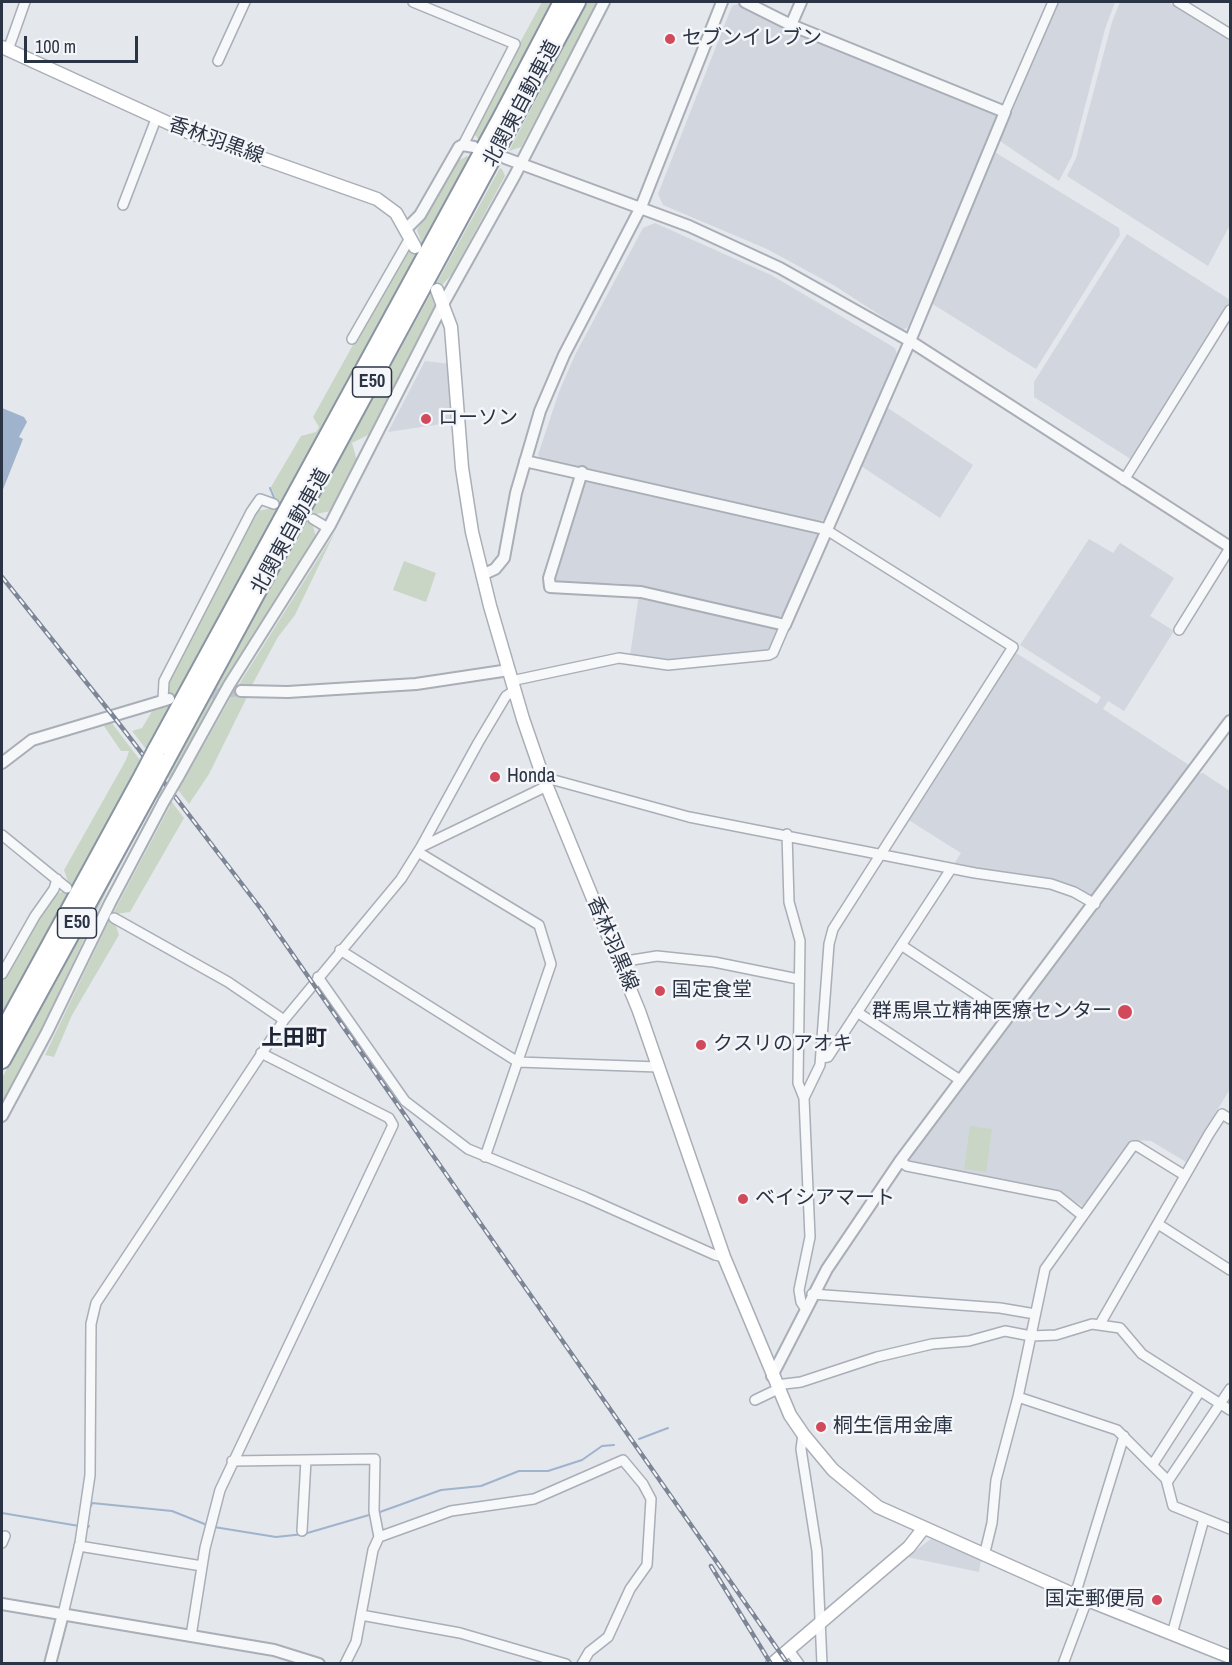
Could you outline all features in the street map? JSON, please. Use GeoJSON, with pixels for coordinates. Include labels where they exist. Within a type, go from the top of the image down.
{"type":"FeatureCollection","features":[{"type":"Feature","properties":{"kind":"highway","name":"北関東自動車道"},"geometry":{"type":"LineString","coordinates":[[161,756],[562,2]]}},
{"type":"Feature","properties":{"kind":"highway","name":"北関東自動車道"},"geometry":{"type":"LineString","coordinates":[[2,1034],[161,756],[576,2]]}},
{"type":"Feature","properties":{"kind":"highway","name":"北関東自動車道"},"geometry":{"type":"LineString","coordinates":[[2,1060],[147,780]]}},
{"type":"Feature","properties":{"kind":"main road","name":"香林羽黒線"},"geometry":{"type":"LineString","coordinates":[[5,49],[156,118],[377,199],[392,209],[410,238]]}},
{"type":"Feature","properties":{"kind":"main road","name":"香林羽黒線"},"geometry":{"type":"LineString","coordinates":[[437,290],[451,327],[462,468],[482,575],[511,681],[545,782],[620,962],[724,1257],[775,1383],[803,1434],[833,1470],[878,1507],[1074,1595],[1230,1657]]}},
{"type":"Feature","properties":{"kind":"main road"},"geometry":{"type":"LineString","coordinates":[[772,1664],[909,1547],[923,1529]]}},
{"type":"Feature","properties":{"kind":"street"},"geometry":{"type":"LineString","coordinates":[[5,49],[25,2]]}},
{"type":"Feature","properties":{"kind":"street"},"geometry":{"type":"LineString","coordinates":[[218,61],[245,2]]}},
{"type":"Feature","properties":{"kind":"street"},"geometry":{"type":"LineString","coordinates":[[352,339],[410,238],[418,218],[456,151],[469,146],[515,44],[413,2]]}},
{"type":"Feature","properties":{"kind":"street"},"geometry":{"type":"LineString","coordinates":[[2,1116],[47,1032],[113,895],[229,685],[328,528],[443,304],[520,164],[604,2]]}},
{"type":"Feature","properties":{"kind":"street"},"geometry":{"type":"LineString","coordinates":[[482,575],[495,569],[504,558],[511,512],[540,411],[555,376],[640,207],[722,2]]}},
{"type":"Feature","properties":{"kind":"street"},"geometry":{"type":"LineString","coordinates":[[744,2],[791,25],[1005,112]]}},
{"type":"Feature","properties":{"kind":"street"},"geometry":{"type":"LineString","coordinates":[[791,25],[801,2]]}},
{"type":"Feature","properties":{"kind":"street"},"geometry":{"type":"LineString","coordinates":[[241,691],[288,692],[511,681],[619,658],[668,665],[773,653],[825,529],[910,340],[1053,2]]}},
{"type":"Feature","properties":{"kind":"street"},"geometry":{"type":"LineString","coordinates":[[1179,2],[1230,34]]}},
{"type":"Feature","properties":{"kind":"street"},"geometry":{"type":"LineString","coordinates":[[123,206],[156,118]]}},
{"type":"Feature","properties":{"kind":"street"},"geometry":{"type":"LineString","coordinates":[[505,158],[640,207],[742,249],[910,340],[1230,548],[1179,630]]}},
{"type":"Feature","properties":{"kind":"street"},"geometry":{"type":"LineString","coordinates":[[1124,480],[1230,310]]}},
{"type":"Feature","properties":{"kind":"street"},"geometry":{"type":"LineString","coordinates":[[525,461],[582,472],[825,529],[1013,647],[831,934],[821,1058],[804,1098]]}},
{"type":"Feature","properties":{"kind":"street"},"geometry":{"type":"LineString","coordinates":[[582,472],[548,583],[550,587],[642,592],[785,625]]}},
{"type":"Feature","properties":{"kind":"street"},"geometry":{"type":"LineString","coordinates":[[2,763],[32,740],[166,700],[164,681],[252,512],[260,499],[274,504]]}},
{"type":"Feature","properties":{"kind":"street"},"geometry":{"type":"LineString","coordinates":[[313,519],[328,528]]}},
{"type":"Feature","properties":{"kind":"street"},"geometry":{"type":"LineString","coordinates":[[50,1664],[79,1546],[90,1475],[91,1324],[94,1307],[284,1020],[340,950],[392,891],[420,850],[506,696],[511,681]]}},
{"type":"Feature","properties":{"kind":"street"},"geometry":{"type":"LineString","coordinates":[[755,1400],[775,1383],[812,1294],[847,1236],[960,1080],[1230,721]]}},
{"type":"Feature","properties":{"kind":"street"},"geometry":{"type":"LineString","coordinates":[[420,850],[545,782],[689,817],[787,834],[951,868],[1051,884],[1095,903]]}},
{"type":"Feature","properties":{"kind":"street"},"geometry":{"type":"LineString","coordinates":[[2,834],[67,888]]}},
{"type":"Feature","properties":{"kind":"street"},"geometry":{"type":"LineString","coordinates":[[787,834],[789,902],[800,941],[798,1083],[804,1098],[810,1244],[799,1290],[801,1302],[806,1308]]}},
{"type":"Feature","properties":{"kind":"street"},"geometry":{"type":"LineString","coordinates":[[420,850],[539,925],[551,964],[485,1157]]}},
{"type":"Feature","properties":{"kind":"street"},"geometry":{"type":"LineString","coordinates":[[821,1058],[828,1057],[951,868]]}},
{"type":"Feature","properties":{"kind":"street"},"geometry":{"type":"LineString","coordinates":[[2,974],[35,916],[54,889],[57,879]]}},
{"type":"Feature","properties":{"kind":"street"},"geometry":{"type":"LineString","coordinates":[[114,918],[228,982],[284,1020]]}},
{"type":"Feature","properties":{"kind":"street"},"geometry":{"type":"LineString","coordinates":[[901,945],[1009,1016]]}},
{"type":"Feature","properties":{"kind":"street"},"geometry":{"type":"LineString","coordinates":[[340,950],[518,1062],[658,1067]]}},
{"type":"Feature","properties":{"kind":"street"},"geometry":{"type":"LineString","coordinates":[[620,962],[657,956],[714,962],[798,979]]}},
{"type":"Feature","properties":{"kind":"street"},"geometry":{"type":"LineString","coordinates":[[318,977],[405,1101],[468,1149],[724,1257]]}},
{"type":"Feature","properties":{"kind":"street"},"geometry":{"type":"LineString","coordinates":[[857,1012],[960,1080]]}},
{"type":"Feature","properties":{"kind":"street"},"geometry":{"type":"LineString","coordinates":[[191,1636],[202,1566],[215,1507],[232,1461],[393,1125],[388,1118],[261,1053]]}},
{"type":"Feature","properties":{"kind":"street"},"geometry":{"type":"LineString","coordinates":[[1100,1324],[1184,1175],[1222,1114],[1230,1119]]}},
{"type":"Feature","properties":{"kind":"street"},"geometry":{"type":"LineString","coordinates":[[984,1556],[992,1523],[996,1480],[1018,1397],[1045,1269],[1133,1146],[1137,1146],[1184,1175]]}},
{"type":"Feature","properties":{"kind":"street"},"geometry":{"type":"LineString","coordinates":[[900,1161],[906,1166],[1058,1196],[1083,1216]]}},
{"type":"Feature","properties":{"kind":"street"},"geometry":{"type":"LineString","coordinates":[[1158,1224],[1230,1270]]}},
{"type":"Feature","properties":{"kind":"street"},"geometry":{"type":"LineString","coordinates":[[812,1294],[1000,1308],[1035,1314]]}},
{"type":"Feature","properties":{"kind":"street"},"geometry":{"type":"LineString","coordinates":[[775,1383],[806,1381],[877,1357],[932,1344],[969,1341],[1005,1331],[1031,1336],[1056,1335],[1092,1324],[1100,1324],[1120,1328],[1142,1354],[1230,1410]]}},
{"type":"Feature","properties":{"kind":"street"},"geometry":{"type":"LineString","coordinates":[[1168,1481],[1230,1389]]}},
{"type":"Feature","properties":{"kind":"street"},"geometry":{"type":"LineString","coordinates":[[1153,1464],[1200,1391]]}},
{"type":"Feature","properties":{"kind":"street"},"geometry":{"type":"LineString","coordinates":[[1018,1397],[1113,1427],[1168,1481],[1173,1506],[1230,1529]]}},
{"type":"Feature","properties":{"kind":"street"},"geometry":{"type":"LineString","coordinates":[[803,1434],[801,1449],[815,1531],[822,1664]]}},
{"type":"Feature","properties":{"kind":"street"},"geometry":{"type":"LineString","coordinates":[[1074,1595],[1124,1436]]}},
{"type":"Feature","properties":{"kind":"street"},"geometry":{"type":"LineString","coordinates":[[232,1461],[375,1459],[374,1511],[379,1537],[373,1550],[356,1642],[345,1664]]}},
{"type":"Feature","properties":{"kind":"street"},"geometry":{"type":"LineString","coordinates":[[302,1531],[306,1460]]}},
{"type":"Feature","properties":{"kind":"street"},"geometry":{"type":"LineString","coordinates":[[379,1537],[451,1511],[534,1499],[623,1460],[643,1484],[651,1499],[647,1565],[630,1589],[608,1637],[589,1652],[582,1664]]}},
{"type":"Feature","properties":{"kind":"street"},"geometry":{"type":"LineString","coordinates":[[1172,1634],[1204,1519]]}},
{"type":"Feature","properties":{"kind":"street"},"geometry":{"type":"LineString","coordinates":[[79,1546],[202,1566]]}},
{"type":"Feature","properties":{"kind":"street"},"geometry":{"type":"LineString","coordinates":[[1063,1664],[1087,1600]]}},
{"type":"Feature","properties":{"kind":"street"},"geometry":{"type":"LineString","coordinates":[[2,1604],[274,1650],[300,1655],[319,1664]]}},
{"type":"Feature","properties":{"kind":"street"},"geometry":{"type":"LineString","coordinates":[[361,1615],[460,1633],[566,1664]]}},
{"type":"Feature","properties":{"kind":"street"},"geometry":{"type":"LineString","coordinates":[[789,1650],[799,1664]]}},
{"type":"Feature","properties":{"kind":"shaded area"},"geometry":{"type":"Polygon","coordinates":[[[1058,2],[1115,2],[1105,29],[1072,156],[1059,181],[997,139],[1058,2]]]}},
{"type":"Feature","properties":{"kind":"shaded area"},"geometry":{"type":"Polygon","coordinates":[[[1120,2],[1168,2],[1230,40],[1230,225],[1208,266],[1067,176],[1076,158],[1112,22],[1120,2]]]}},
{"type":"Feature","properties":{"kind":"shaded area"},"geometry":{"type":"Polygon","coordinates":[[[738,4],[786,29],[995,111],[997,117],[908,327],[903,330],[835,286],[767,249],[663,205],[658,194],[732,6],[738,4]]]}},
{"type":"Feature","properties":{"kind":"shaded area"},"geometry":{"type":"Polygon","coordinates":[[[993,151],[1119,228],[1120,235],[1036,369],[928,301],[993,151]]]}},
{"type":"Feature","properties":{"kind":"shaded area"},"geometry":{"type":"Polygon","coordinates":[[[655,223],[771,275],[895,348],[897,354],[824,519],[819,522],[541,459],[538,455],[559,392],[575,355],[643,228],[655,223]]]}},
{"type":"Feature","properties":{"kind":"shaded area"},"geometry":{"type":"Polygon","coordinates":[[[1127,234],[1230,300],[1230,305],[1132,460],[1034,397],[1034,382],[1127,234]]]}},
{"type":"Feature","properties":{"kind":"shaded area"},"geometry":{"type":"Polygon","coordinates":[[[425,361],[451,364],[455,422],[388,432],[425,361]]]}},
{"type":"Feature","properties":{"kind":"shaded area"},"geometry":{"type":"Polygon","coordinates":[[[885,406],[973,465],[940,518],[858,464],[885,406]]]}},
{"type":"Feature","properties":{"kind":"shaded area"},"geometry":{"type":"Polygon","coordinates":[[[589,480],[817,531],[818,537],[783,615],[777,618],[641,586],[615,583],[558,584],[555,580],[584,483],[589,480]]]}},
{"type":"Feature","properties":{"kind":"shaded area"},"geometry":{"type":"Polygon","coordinates":[[[1089,539],[1113,553],[1120,543],[1174,578],[1150,616],[1174,631],[1124,711],[1108,701],[1103,709],[1189,765],[1189,771],[1093,900],[1076,890],[952,867],[961,853],[907,819],[1016,653],[1097,704],[1101,697],[1020,645],[1089,539]]]}},
{"type":"Feature","properties":{"kind":"shaded area"},"geometry":{"type":"Polygon","coordinates":[[[639,594],[780,628],[771,650],[667,661],[630,656],[639,594]]]}},
{"type":"Feature","properties":{"kind":"shaded area","name":"群馬県立精神医療センター"},"geometry":{"type":"Polygon","coordinates":[[[1203,773],[1230,791],[1230,1089],[1186,1162],[1151,1141],[1131,1140],[1084,1207],[1061,1193],[909,1162],[907,1159],[1198,774],[1203,773]]]}},
{"type":"Feature","properties":{"kind":"shaded area"},"geometry":{"type":"Polygon","coordinates":[[[931,1539],[981,1560],[979,1572],[907,1557],[931,1539]]]}},
{"type":"Feature","properties":{"kind":"green space"},"geometry":{"type":"Polygon","coordinates":[[[542,2],[552,2],[479,140],[472,131],[542,2]]]}},
{"type":"Feature","properties":{"kind":"green space"},"geometry":{"type":"Polygon","coordinates":[[[587,2],[598,2],[521,147],[509,151],[587,2]]]}},
{"type":"Feature","properties":{"kind":"green space"},"geometry":{"type":"Polygon","coordinates":[[[469,157],[155,735],[169,769],[500,168],[502,169],[505,176],[452,274],[434,294],[435,308],[370,434],[352,443],[357,461],[331,511],[316,514],[312,522],[316,537],[224,682],[174,775],[182,784],[231,697],[335,532],[295,615],[278,637],[252,685],[242,686],[241,695],[248,695],[209,774],[189,804],[132,731],[142,728],[154,708],[168,704],[171,694],[167,693],[168,684],[257,511],[272,508],[276,499],[271,487],[301,436],[316,432],[319,427],[313,417],[404,253],[412,251],[421,241],[417,230],[454,163],[469,157]]]}},
{"type":"Feature","properties":{"kind":"green space"},"geometry":{"type":"Polygon","coordinates":[[[404,561],[436,573],[426,602],[393,590],[404,561]]]}},
{"type":"Feature","properties":{"kind":"green space"},"geometry":{"type":"Polygon","coordinates":[[[111,722],[184,818],[130,912],[116,914],[115,923],[119,935],[72,1015],[54,1057],[45,1055],[109,921],[170,806],[162,796],[157,798],[109,886],[39,1035],[2,1104],[2,1078],[157,795],[158,790],[139,766],[2,1014],[2,982],[38,918],[56,894],[65,891],[69,884],[64,870],[126,760],[129,751],[121,751],[104,726],[111,722]]]}},
{"type":"Feature","properties":{"kind":"green space"},"geometry":{"type":"Polygon","coordinates":[[[970,1126],[992,1129],[986,1172],[964,1169],[970,1126]]]}},
{"type":"Feature","properties":{"kind":"water"},"geometry":{"type":"Polygon","coordinates":[[[2,408],[24,417],[27,422],[19,437],[23,439],[2,492],[2,408]]]}},
{"type":"Feature","properties":{"kind":"waterway"},"geometry":{"type":"LineString","coordinates":[[270,488],[275,500]]}},
{"type":"Feature","properties":{"kind":"waterway"},"geometry":{"type":"LineString","coordinates":[[639,1439],[668,1428]]}},
{"type":"Feature","properties":{"kind":"waterway"},"geometry":{"type":"LineString","coordinates":[[380,1512],[441,1490],[481,1486],[519,1471],[548,1471],[582,1460],[602,1446],[614,1445]]}},
{"type":"Feature","properties":{"kind":"waterway"},"geometry":{"type":"LineString","coordinates":[[91,1506],[92,1503],[172,1511],[207,1525]]}},
{"type":"Feature","properties":{"kind":"waterway"},"geometry":{"type":"LineString","coordinates":[[2,1513],[79,1526]]}},
{"type":"Feature","properties":{"kind":"waterway"},"geometry":{"type":"LineString","coordinates":[[214,1527],[276,1537],[304,1534],[369,1515]]}},
{"type":"Feature","properties":{"kind":"tunnel"},"geometry":{"type":"LineString","coordinates":[[197,696],[241,691]]}},
{"type":"Feature","properties":{"kind":"railway"},"geometry":{"type":"LineString","coordinates":[[2,577],[114,717],[261,909],[788,1664]]}},
{"type":"Feature","properties":{"kind":"railway"},"geometry":{"type":"LineString","coordinates":[[711,1566],[771,1664]]}},
{"type":"Feature","properties":{"kind":"place","name":"セブンイレブン"},"geometry":{"type":"Point","coordinates":[670,39]}},
{"type":"Feature","properties":{"kind":"place","name":"ローソン"},"geometry":{"type":"Point","coordinates":[426,419]}},
{"type":"Feature","properties":{"kind":"place","name":"Honda"},"geometry":{"type":"Point","coordinates":[495,777]}},
{"type":"Feature","properties":{"kind":"place","name":"国定食堂"},"geometry":{"type":"Point","coordinates":[660,991]}},
{"type":"Feature","properties":{"kind":"place","name":"群馬県立精神医療センター"},"geometry":{"type":"Point","coordinates":[1125,1012]}},
{"type":"Feature","properties":{"kind":"place","name":"クスリのアオキ"},"geometry":{"type":"Point","coordinates":[701,1045]}},
{"type":"Feature","properties":{"kind":"place","name":"ベイシアマート"},"geometry":{"type":"Point","coordinates":[743,1199]}},
{"type":"Feature","properties":{"kind":"place","name":"桐生信用金庫"},"geometry":{"type":"Point","coordinates":[821,1427]}},
{"type":"Feature","properties":{"kind":"place","name":"国定郵便局"},"geometry":{"type":"Point","coordinates":[1157,1600]}},
{"type":"Feature","properties":{"kind":"district","name":"上田町"},"geometry":{"type":"Point","coordinates":[294,1039]}}]}
